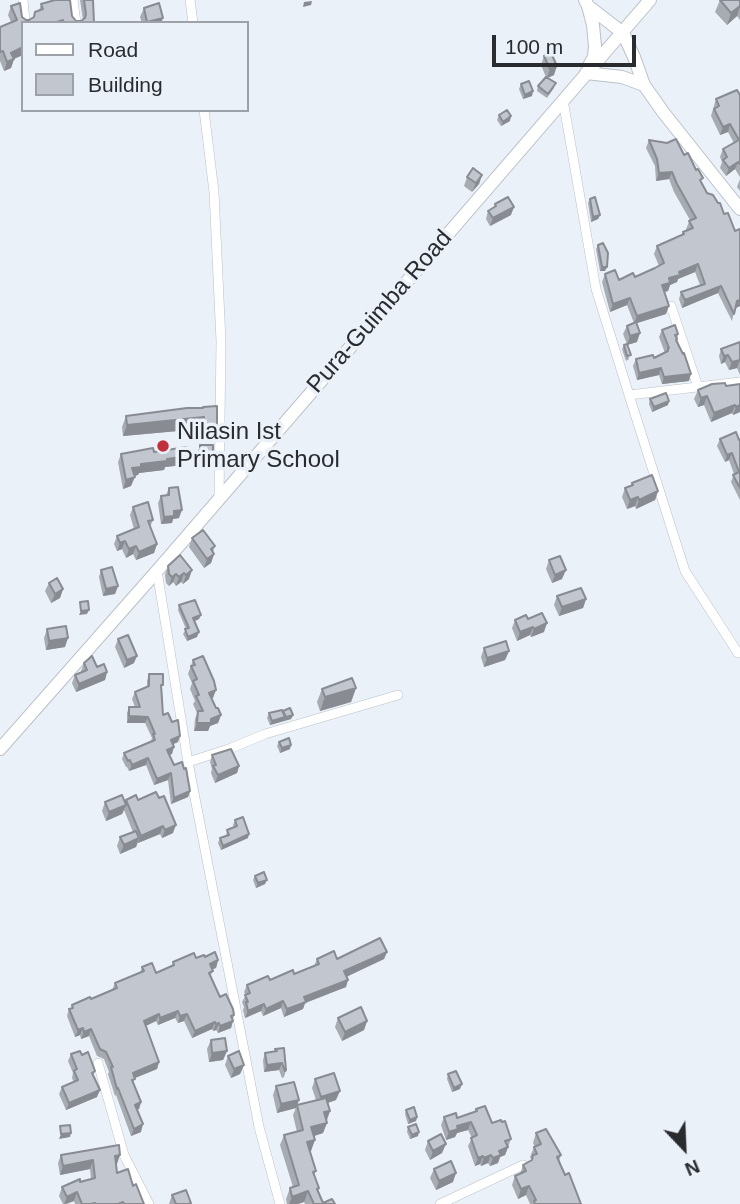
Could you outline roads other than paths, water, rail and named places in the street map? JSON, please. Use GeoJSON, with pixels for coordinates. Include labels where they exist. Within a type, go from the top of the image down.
{"type":"FeatureCollection","features":[{"type":"Feature","properties":{"kind":"main road","name":"Pura-Guimba Road"},"geometry":{"type":"LineString","coordinates":[[0,749],[219,500],[650,0]]}},
{"type":"Feature","properties":{"kind":"main road"},"geometry":{"type":"LineString","coordinates":[[586,3],[623,33],[644,85],[740,209]]}},
{"type":"Feature","properties":{"kind":"main road"},"geometry":{"type":"LineString","coordinates":[[586,3],[593,25],[595,46],[594,57],[586,72],[622,77],[644,85]]}},
{"type":"Feature","properties":{"kind":"street"},"geometry":{"type":"LineString","coordinates":[[23,0],[25,21]]}},
{"type":"Feature","properties":{"kind":"street"},"geometry":{"type":"LineString","coordinates":[[73,0],[76,21]]}},
{"type":"Feature","properties":{"kind":"street"},"geometry":{"type":"LineString","coordinates":[[190,0],[193,21]]}},
{"type":"Feature","properties":{"kind":"street"},"geometry":{"type":"LineString","coordinates":[[562,100],[596,289],[685,571],[738,653]]}},
{"type":"Feature","properties":{"kind":"street"},"geometry":{"type":"LineString","coordinates":[[204,112],[214,192],[221,341],[219,500]]}},
{"type":"Feature","properties":{"kind":"street"},"geometry":{"type":"LineString","coordinates":[[671,306],[698,387]]}},
{"type":"Feature","properties":{"kind":"street"},"geometry":{"type":"LineString","coordinates":[[629,395],[740,382]]}},
{"type":"Feature","properties":{"kind":"street"},"geometry":{"type":"LineString","coordinates":[[157,571],[188,762],[259,1127],[280,1204]]}},
{"type":"Feature","properties":{"kind":"street"},"geometry":{"type":"LineString","coordinates":[[188,762],[265,734],[398,695]]}},
{"type":"Feature","properties":{"kind":"street"},"geometry":{"type":"LineString","coordinates":[[98,1063],[124,1155],[149,1204]]}},
{"type":"Feature","properties":{"kind":"street"},"geometry":{"type":"LineString","coordinates":[[440,1204],[523,1165]]}},
{"type":"Feature","properties":{"kind":"place","name":"Nilasin Ist Primary School"},"geometry":{"type":"Point","coordinates":[163,446]}}]}
